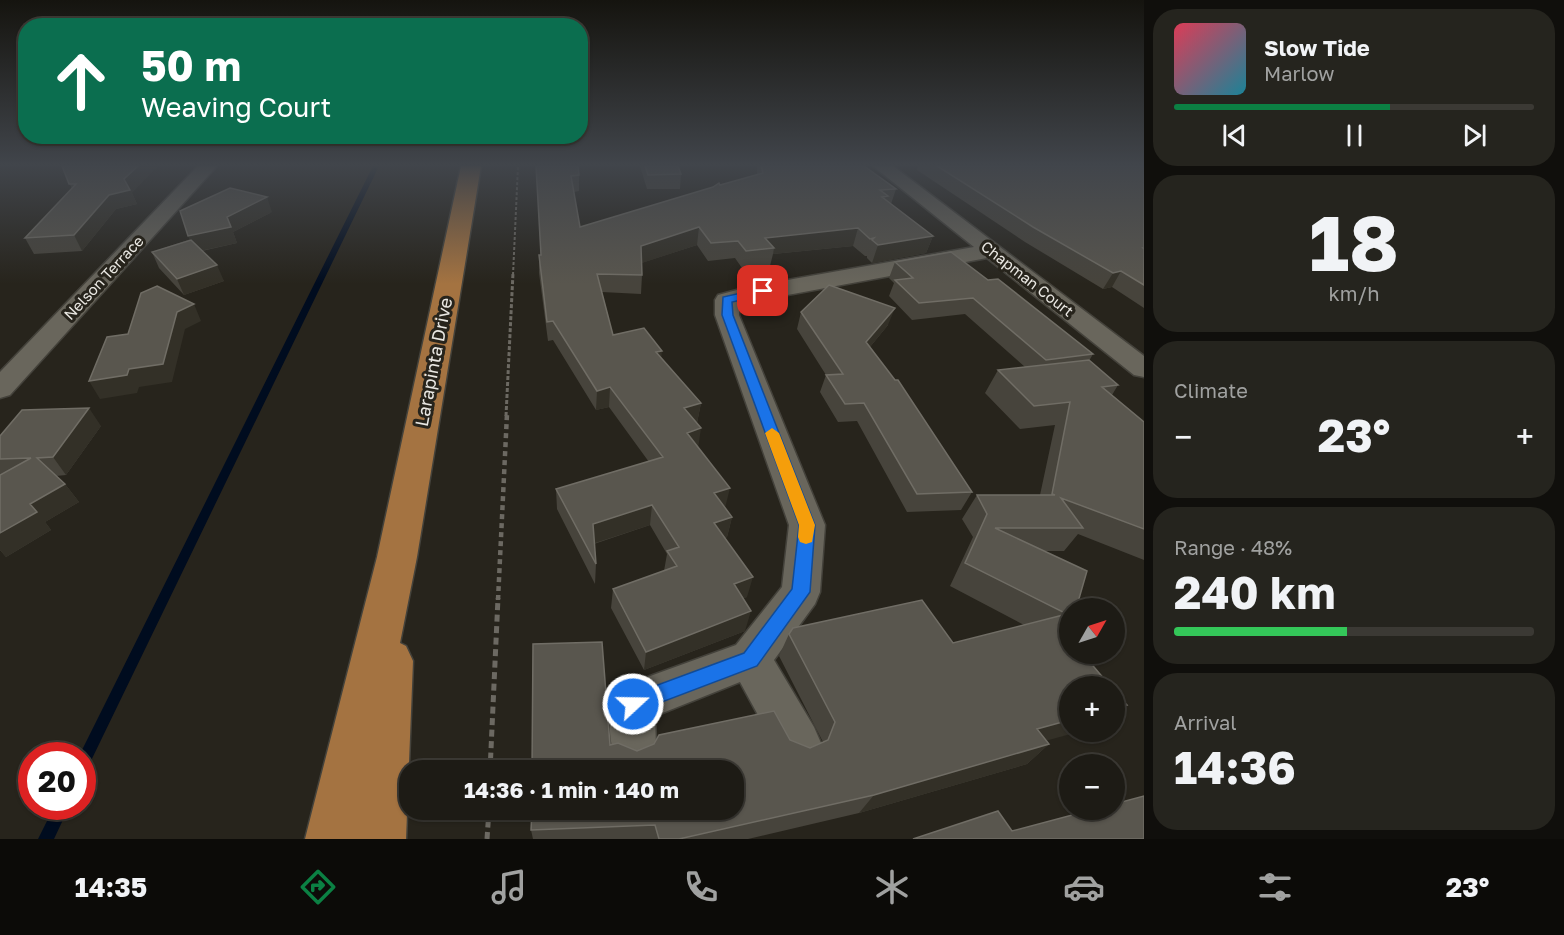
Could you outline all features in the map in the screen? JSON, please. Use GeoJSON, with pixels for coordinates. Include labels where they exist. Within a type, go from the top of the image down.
{"type":"FeatureCollection","features":[{"type":"Feature","properties":{"kind":"main road","name":"Larapinta Drive"},"geometry":{"type":"LineString","coordinates":[[333,839],[397,557],[464,205]]}},
{"type":"Feature","properties":{"kind":"main road","name":"Larapinta Drive"},"geometry":{"type":"LineString","coordinates":[[378,839],[397,557]]}},
{"type":"Feature","properties":{"kind":"street","name":"Nelson Terrace"},"geometry":{"type":"LineString","coordinates":[[0,389],[171,205]]}},
{"type":"Feature","properties":{"kind":"street","name":"Chapman Court"},"geometry":{"type":"LineString","coordinates":[[932,205],[1144,369]]}},
{"type":"Feature","properties":{"kind":"street"},"geometry":{"type":"LineString","coordinates":[[633,746],[633,704],[750,659],[801,592],[807,525],[728,315],[727,300],[748,294],[990,251]]}},
{"type":"Feature","properties":{"kind":"street"},"geometry":{"type":"LineString","coordinates":[[750,659],[798,742]]}},
{"type":"Feature","properties":{"kind":"path"},"geometry":{"type":"LineString","coordinates":[[491,760],[516,205]]}},
{"type":"Feature","properties":{"kind":"path"},"geometry":{"type":"LineString","coordinates":[[487,839],[488,820]]}},
{"type":"Feature","properties":{"kind":"building"},"geometry":{"type":"Polygon","coordinates":[[[56,205],[100,205],[74,235],[25,238],[56,205]]]}},
{"type":"Feature","properties":{"kind":"building"},"geometry":{"type":"Polygon","coordinates":[[[193,205],[251,205],[227,217],[231,227],[188,236],[180,211],[193,205]]]}},
{"type":"Feature","properties":{"kind":"building"},"geometry":{"type":"Polygon","coordinates":[[[538,205],[576,205],[580,227],[653,205],[893,205],[933,236],[878,245],[872,240],[874,238],[870,239],[858,228],[765,238],[774,248],[746,251],[738,241],[711,243],[699,227],[641,246],[642,275],[597,274],[613,335],[644,328],[662,351],[656,352],[701,403],[684,408],[701,428],[687,433],[730,488],[714,493],[732,517],[714,523],[753,577],[734,584],[751,611],[646,652],[613,589],[677,566],[667,551],[679,547],[652,505],[593,524],[596,564],[556,489],[663,457],[610,387],[597,391],[553,321],[547,322],[539,255],[541,255],[538,205]]]}},
{"type":"Feature","properties":{"kind":"building"},"geometry":{"type":"Polygon","coordinates":[[[999,205],[1144,205],[1144,285],[1121,271],[1113,273],[999,205]]]}},
{"type":"Feature","properties":{"kind":"building"},"geometry":{"type":"Polygon","coordinates":[[[191,240],[217,265],[177,279],[152,252],[191,240]]]}},
{"type":"Feature","properties":{"kind":"building"},"geometry":{"type":"Polygon","coordinates":[[[951,252],[988,280],[998,279],[1093,354],[1046,360],[973,298],[919,303],[895,280],[913,278],[895,262],[951,252]]]}},
{"type":"Feature","properties":{"kind":"building"},"geometry":{"type":"Polygon","coordinates":[[[829,285],[895,308],[866,342],[895,380],[898,380],[972,492],[917,494],[864,403],[845,404],[826,375],[843,374],[801,312],[829,285]]]}},
{"type":"Feature","properties":{"kind":"building"},"geometry":{"type":"Polygon","coordinates":[[[157,286],[194,304],[177,312],[163,364],[129,369],[127,375],[89,381],[107,337],[128,334],[141,293],[157,286]]]}},
{"type":"Feature","properties":{"kind":"building"},"geometry":{"type":"Polygon","coordinates":[[[1089,360],[1118,385],[1102,387],[1144,422],[1144,529],[1061,498],[1083,528],[995,528],[1087,571],[1079,598],[1059,598],[1059,610],[965,563],[987,514],[977,495],[1055,495],[1052,494],[1070,402],[1034,406],[998,370],[1089,360]]]}},
{"type":"Feature","properties":{"kind":"building"},"geometry":{"type":"Polygon","coordinates":[[[89,408],[53,457],[37,458],[65,484],[30,504],[37,512],[0,533],[0,475],[31,458],[0,459],[0,436],[22,410],[89,408]]]}},
{"type":"Feature","properties":{"kind":"building"},"geometry":{"type":"Polygon","coordinates":[[[922,600],[953,643],[1059,616],[1059,664],[1091,664],[1102,676],[1059,676],[1059,723],[1037,729],[1049,744],[874,795],[679,839],[659,839],[655,825],[531,830],[532,820],[744,820],[744,760],[532,760],[533,644],[602,642],[610,745],[618,743],[637,751],[654,744],[659,735],[774,711],[790,740],[810,748],[828,740],[835,722],[789,634],[793,628],[922,600]]]}},
{"type":"Feature","properties":{"kind":"building"},"geometry":{"type":"Polygon","coordinates":[[[1144,796],[1144,839],[913,839],[998,811],[1012,831],[1059,819],[1125,820],[1125,801],[1144,796]]]}},
{"type":"Feature","properties":{"kind":"waterway"},"geometry":{"type":"LineString","coordinates":[[93,742],[357,205]]}},
{"type":"Feature","properties":{"kind":"waterway"},"geometry":{"type":"LineString","coordinates":[[46,839],[56,820]]}},
{"type":"Feature","properties":{"kind":"slow traffic"},"geometry":{"type":"LineString","coordinates":[[772,433],[807,525],[806,537]]}},
{"type":"Feature","properties":{"kind":"route"},"geometry":{"type":"LineString","coordinates":[[633,704],[750,659],[801,592],[807,525],[728,315],[727,300],[763,291]]}}]}
